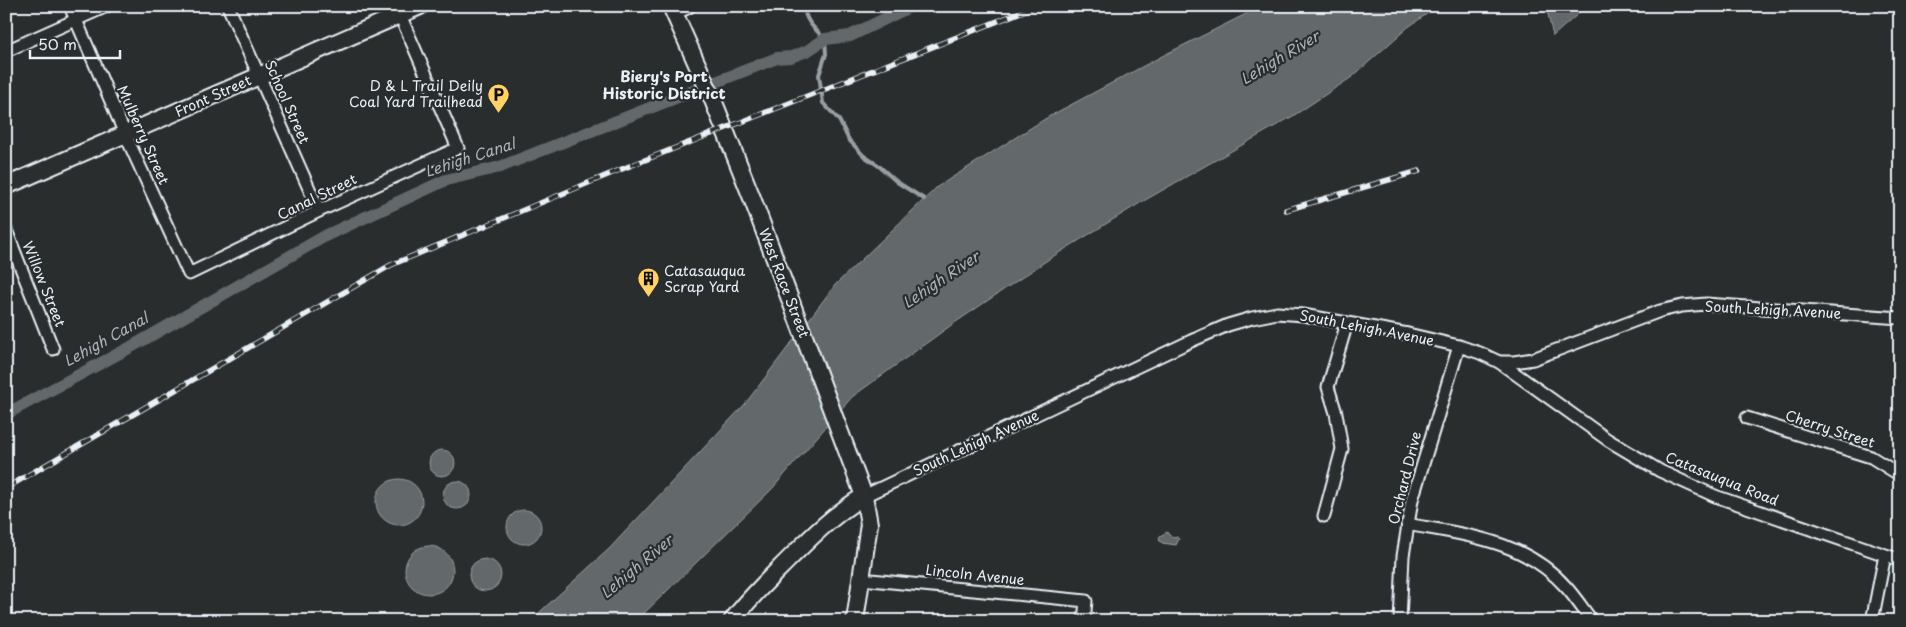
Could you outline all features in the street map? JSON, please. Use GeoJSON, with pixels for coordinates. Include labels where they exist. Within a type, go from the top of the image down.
{"type":"FeatureCollection","features":[{"type":"Feature","properties":{"kind":"main road","name":"Front Street"},"geometry":{"type":"LineString","coordinates":[[6,186],[259,76],[398,11],[420,6]]}},
{"type":"Feature","properties":{"kind":"main road","name":"West Race Street"},"geometry":{"type":"LineString","coordinates":[[678,8],[700,71],[713,100],[864,496],[869,524],[855,621]]}},
{"type":"Feature","properties":{"kind":"main road","name":"South Lehigh Avenue"},"geometry":{"type":"LineString","coordinates":[[732,621],[766,582],[825,524],[845,507],[864,496]]}},
{"type":"Feature","properties":{"kind":"street","name":"Mulberry Street"},"geometry":{"type":"LineString","coordinates":[[70,6],[125,134],[189,274]]}},
{"type":"Feature","properties":{"kind":"street"},"geometry":{"type":"LineString","coordinates":[[6,51],[107,6]]}},
{"type":"Feature","properties":{"kind":"street","name":"School Street"},"geometry":{"type":"LineString","coordinates":[[228,6],[319,211]]}},
{"type":"Feature","properties":{"kind":"street","name":"Canal Street"},"geometry":{"type":"LineString","coordinates":[[189,274],[319,211],[458,148],[398,11]]}},
{"type":"Feature","properties":{"kind":"street","name":"Willow Street"},"geometry":{"type":"LineString","coordinates":[[6,230],[53,349]]}},
{"type":"Feature","properties":{"kind":"street","name":"South Lehigh Avenue"},"geometry":{"type":"LineString","coordinates":[[864,496],[1228,325],[1277,313],[1303,314],[1408,334],[1459,346],[1499,362],[1533,358],[1649,314],[1682,306],[1714,305],[1900,318]]}},
{"type":"Feature","properties":{"kind":"street"},"geometry":{"type":"LineString","coordinates":[[1324,516],[1342,449],[1336,413],[1328,387],[1347,323]]}},
{"type":"Feature","properties":{"kind":"street","name":"Orchard Drive"},"geometry":{"type":"LineString","coordinates":[[1400,621],[1403,556],[1407,524],[1419,473],[1459,346]]}},
{"type":"Feature","properties":{"kind":"street","name":"Catasauqua Road"},"geometry":{"type":"LineString","coordinates":[[1499,362],[1608,440],[1667,475],[1715,496],[1900,560]]}},
{"type":"Feature","properties":{"kind":"street","name":"Cherry Street"},"geometry":{"type":"LineString","coordinates":[[1747,418],[1872,457],[1899,471]]}},
{"type":"Feature","properties":{"kind":"street"},"geometry":{"type":"LineString","coordinates":[[1407,524],[1501,543],[1520,551],[1551,572],[1566,587],[1592,621]]}},
{"type":"Feature","properties":{"kind":"street"},"geometry":{"type":"LineString","coordinates":[[1872,621],[1885,555]]}},
{"type":"Feature","properties":{"kind":"street","name":"Lincoln Avenue"},"geometry":{"type":"LineString","coordinates":[[861,579],[1086,601],[1084,621]]}},
{"type":"Feature","properties":{"kind":"water","name":"Lehigh River"},"geometry":{"type":"Polygon","coordinates":[[[1262,6],[1438,6],[1407,28],[1352,77],[1293,116],[1140,203],[1052,257],[950,326],[852,397],[771,490],[636,621],[530,621],[609,549],[745,404],[835,285],[937,187],[1048,117],[1166,54],[1262,6]]]}},
{"type":"Feature","properties":{"kind":"water"},"geometry":{"type":"Polygon","coordinates":[[[1546,6],[1587,6],[1553,36],[1546,6]]]}},
{"type":"Feature","properties":{"kind":"water"},"geometry":{"type":"Polygon","coordinates":[[[442,450],[451,454],[455,463],[451,472],[442,476],[433,472],[429,463],[433,454],[442,450]]]}},
{"type":"Feature","properties":{"kind":"water"},"geometry":{"type":"Polygon","coordinates":[[[399,479],[412,483],[418,489],[422,502],[418,515],[412,521],[399,525],[386,521],[380,515],[376,502],[380,489],[386,483],[399,479]]]}},
{"type":"Feature","properties":{"kind":"water"},"geometry":{"type":"Polygon","coordinates":[[[457,481],[467,485],[471,495],[467,505],[457,509],[447,505],[443,495],[447,485],[457,481]]]}},
{"type":"Feature","properties":{"kind":"water"},"geometry":{"type":"Polygon","coordinates":[[[524,510],[536,515],[541,527],[536,539],[524,544],[512,539],[507,527],[512,515],[524,510]]]}},
{"type":"Feature","properties":{"kind":"water"},"geometry":{"type":"Polygon","coordinates":[[[1167,532],[1170,536],[1179,539],[1176,545],[1162,543],[1159,540],[1160,536],[1167,532]]]}},
{"type":"Feature","properties":{"kind":"water"},"geometry":{"type":"Polygon","coordinates":[[[429,546],[438,548],[446,553],[451,561],[453,570],[451,579],[446,587],[438,592],[429,594],[420,592],[412,587],[407,579],[405,570],[407,561],[412,553],[420,548],[429,546]]]}},
{"type":"Feature","properties":{"kind":"water"},"geometry":{"type":"Polygon","coordinates":[[[485,559],[491,560],[496,564],[500,569],[500,581],[496,586],[491,590],[485,591],[479,590],[474,586],[470,581],[469,575],[470,569],[474,564],[479,560],[485,559]]]}},
{"type":"Feature","properties":{"kind":"waterway"},"geometry":{"type":"LineString","coordinates":[[805,6],[808,20],[825,39],[826,54],[819,75],[823,103],[839,120],[849,140],[864,156],[897,182],[924,199]]}},
{"type":"Feature","properties":{"kind":"waterway","name":"Lehigh Canal"},"geometry":{"type":"LineString","coordinates":[[6,414],[131,347],[327,235],[446,180],[500,167],[777,58],[791,57],[807,51],[825,39],[850,36],[911,6]]}},
{"type":"Feature","properties":{"kind":"railway"},"geometry":{"type":"LineString","coordinates":[[6,488],[391,265],[622,169],[1036,6]]}},
{"type":"Feature","properties":{"kind":"railway"},"geometry":{"type":"LineString","coordinates":[[1286,210],[1419,171]]}},
{"type":"Feature","properties":{"kind":"place","name":"D & L Trail Deily Coal Yard Trailhead"},"geometry":{"type":"Point","coordinates":[499,113]}},
{"type":"Feature","properties":{"kind":"place","name":"Catasauqua Scrap Yard"},"geometry":{"type":"Point","coordinates":[648,298]}},
{"type":"Feature","properties":{"kind":"district","name":"Biery's Port Historic District"},"geometry":{"type":"Point","coordinates":[664,86]}}]}
